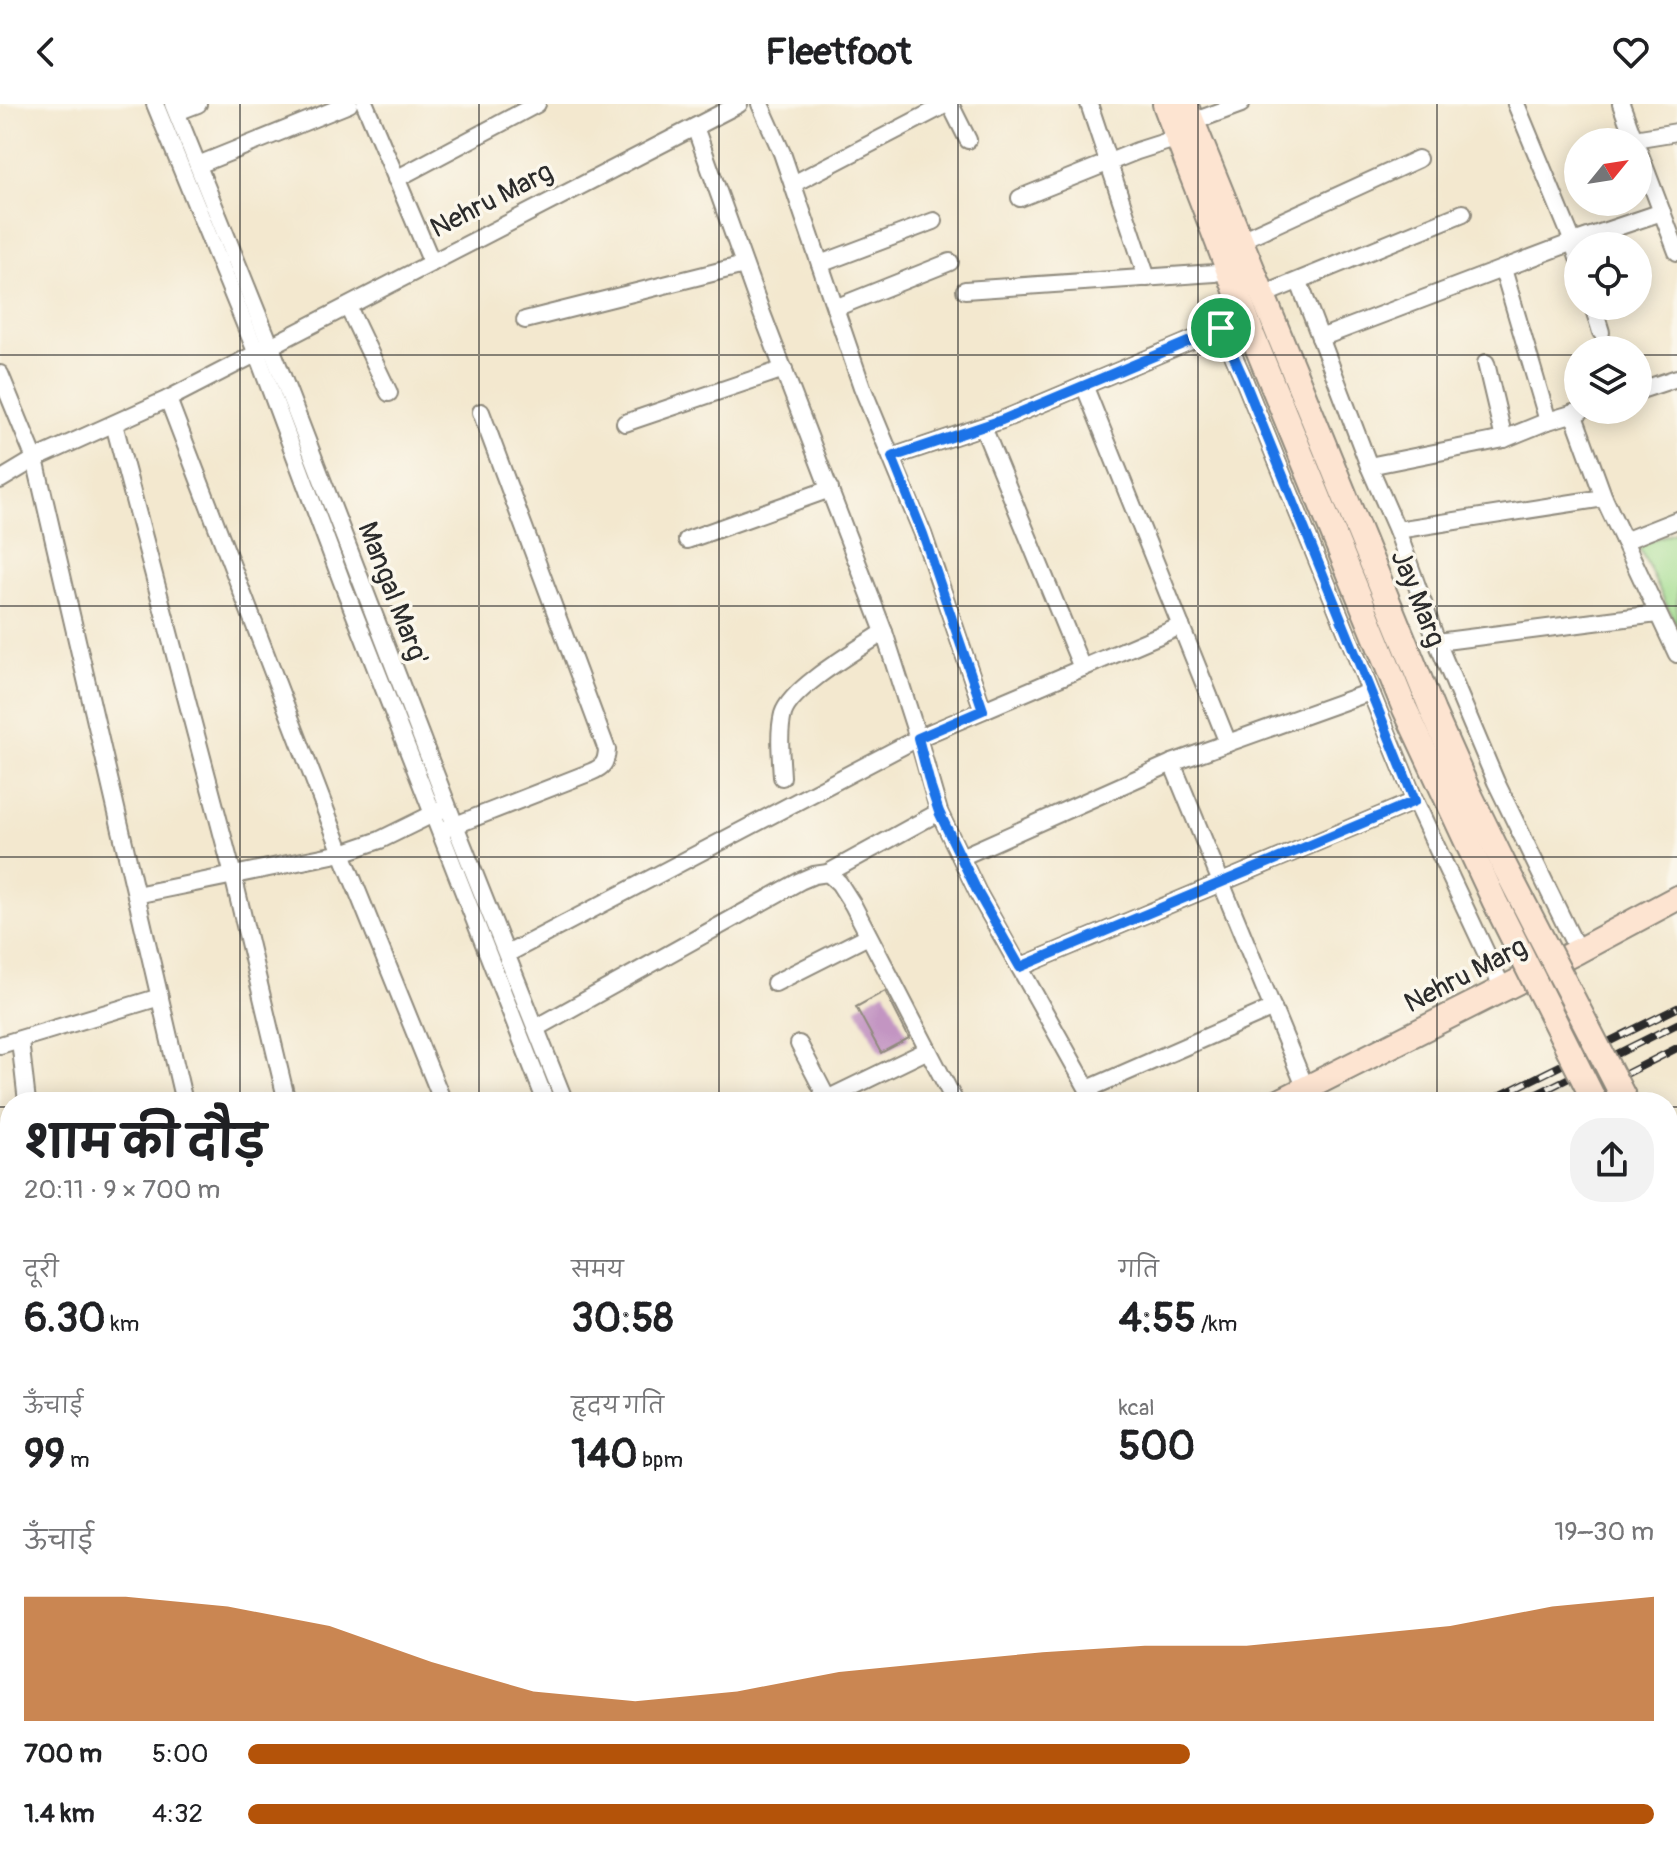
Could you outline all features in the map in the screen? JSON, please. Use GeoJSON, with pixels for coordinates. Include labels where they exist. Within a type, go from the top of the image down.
{"type":"FeatureCollection","features":[{"type":"Feature","properties":{"kind":"main road","name":"Jay Marg"},"geometry":{"type":"LineString","coordinates":[[1165,104],[1185,121],[1241,240],[1469,793],[1621,1092]]}},
{"type":"Feature","properties":{"kind":"main road","name":"Jay Marg"},"geometry":{"type":"LineString","coordinates":[[1185,121],[1249,326],[1405,709],[1443,794],[1590,1092]]}},
{"type":"Feature","properties":{"kind":"main road","name":"Nehru Marg"},"geometry":{"type":"LineString","coordinates":[[1300,1092],[1677,898]]}},
{"type":"Feature","properties":{"kind":"street"},"geometry":{"type":"LineString","coordinates":[[155,104],[264,350],[342,582],[432,815],[447,828],[542,1092]]}},
{"type":"Feature","properties":{"kind":"street"},"geometry":{"type":"LineString","coordinates":[[175,108],[198,104]]}},
{"type":"Feature","properties":{"kind":"street"},"geometry":{"type":"LineString","coordinates":[[198,165],[349,104]]}},
{"type":"Feature","properties":{"kind":"street"},"geometry":{"type":"LineString","coordinates":[[365,104],[432,263]]}},
{"type":"Feature","properties":{"kind":"street"},"geometry":{"type":"LineString","coordinates":[[396,179],[537,104]]}},
{"type":"Feature","properties":{"kind":"street","name":"Nehru Marg"},"geometry":{"type":"LineString","coordinates":[[0,480],[35,459],[168,399],[695,127],[709,111],[739,104]]}},
{"type":"Feature","properties":{"kind":"street"},"geometry":{"type":"LineString","coordinates":[[760,104],[782,153],[862,387],[923,534],[983,710]]}},
{"type":"Feature","properties":{"kind":"street"},"geometry":{"type":"LineString","coordinates":[[793,184],[949,104],[968,140]]}},
{"type":"Feature","properties":{"kind":"street"},"geometry":{"type":"LineString","coordinates":[[1089,104],[1147,278]]}},
{"type":"Feature","properties":{"kind":"street"},"geometry":{"type":"LineString","coordinates":[[1020,198],[1137,151],[1185,121],[1241,104]]}},
{"type":"Feature","properties":{"kind":"street"},"geometry":{"type":"LineString","coordinates":[[1516,104],[1569,232]]}},
{"type":"Feature","properties":{"kind":"street"},"geometry":{"type":"LineString","coordinates":[[1621,104],[1630,128]]}},
{"type":"Feature","properties":{"kind":"street","name":"Mangal Marg'"},"geometry":{"type":"LineString","coordinates":[[175,108],[264,350],[448,807],[447,828],[507,954],[561,1092]]}},
{"type":"Feature","properties":{"kind":"street"},"geometry":{"type":"LineString","coordinates":[[695,127],[744,265],[884,632],[939,812],[978,893],[1090,1092]]}},
{"type":"Feature","properties":{"kind":"street"},"geometry":{"type":"LineString","coordinates":[[1652,139],[1677,132]]}},
{"type":"Feature","properties":{"kind":"street"},"geometry":{"type":"LineString","coordinates":[[1241,240],[1418,159]]}},
{"type":"Feature","properties":{"kind":"street"},"geometry":{"type":"LineString","coordinates":[[1652,185],[1676,243]]}},
{"type":"Feature","properties":{"kind":"street"},"geometry":{"type":"LineString","coordinates":[[1617,232],[1662,212]]}},
{"type":"Feature","properties":{"kind":"street"},"geometry":{"type":"LineString","coordinates":[[1263,295],[1463,213]]}},
{"type":"Feature","properties":{"kind":"street"},"geometry":{"type":"LineString","coordinates":[[820,264],[934,221]]}},
{"type":"Feature","properties":{"kind":"street"},"geometry":{"type":"LineString","coordinates":[[1320,338],[1503,269],[1564,253]]}},
{"type":"Feature","properties":{"kind":"street"},"geometry":{"type":"LineString","coordinates":[[835,308],[950,262]]}},
{"type":"Feature","properties":{"kind":"street"},"geometry":{"type":"LineString","coordinates":[[525,320],[744,265]]}},
{"type":"Feature","properties":{"kind":"street"},"geometry":{"type":"LineString","coordinates":[[965,290],[1215,273],[1230,269]]}},
{"type":"Feature","properties":{"kind":"street"},"geometry":{"type":"LineString","coordinates":[[1503,269],[1548,421]]}},
{"type":"Feature","properties":{"kind":"street"},"geometry":{"type":"LineString","coordinates":[[1299,282],[1369,466],[1397,530],[1437,642],[1496,782],[1578,951]]}},
{"type":"Feature","properties":{"kind":"street"},"geometry":{"type":"LineString","coordinates":[[348,307],[389,393]]}},
{"type":"Feature","properties":{"kind":"street"},"geometry":{"type":"LineString","coordinates":[[1597,320],[1601,332]]}},
{"type":"Feature","properties":{"kind":"street"},"geometry":{"type":"LineString","coordinates":[[892,457],[983,427],[1221,328],[1249,326]]}},
{"type":"Feature","properties":{"kind":"street"},"geometry":{"type":"LineString","coordinates":[[1221,328],[1415,801],[1503,989]]}},
{"type":"Feature","properties":{"kind":"street"},"geometry":{"type":"LineString","coordinates":[[1486,363],[1504,439]]}},
{"type":"Feature","properties":{"kind":"street"},"geometry":{"type":"LineString","coordinates":[[625,423],[784,369]]}},
{"type":"Feature","properties":{"kind":"street"},"geometry":{"type":"LineString","coordinates":[[0,374],[35,459],[182,1092]]}},
{"type":"Feature","properties":{"kind":"street"},"geometry":{"type":"LineString","coordinates":[[1652,386],[1677,378]]}},
{"type":"Feature","properties":{"kind":"street"},"geometry":{"type":"LineString","coordinates":[[1084,385],[1228,743]]}},
{"type":"Feature","properties":{"kind":"street"},"geometry":{"type":"LineString","coordinates":[[168,399],[342,853],[439,1092]]}},
{"type":"Feature","properties":{"kind":"street"},"geometry":{"type":"LineString","coordinates":[[447,828],[591,772],[602,767],[607,760],[607,750],[481,412]]}},
{"type":"Feature","properties":{"kind":"street"},"geometry":{"type":"LineString","coordinates":[[1369,466],[1504,439],[1564,416]]}},
{"type":"Feature","properties":{"kind":"street"},"geometry":{"type":"LineString","coordinates":[[114,424],[233,875],[285,1092]]}},
{"type":"Feature","properties":{"kind":"street"},"geometry":{"type":"LineString","coordinates":[[1582,424],[1604,498],[1677,654]]}},
{"type":"Feature","properties":{"kind":"street"},"geometry":{"type":"LineString","coordinates":[[983,427],[1082,668]]}},
{"type":"Feature","properties":{"kind":"street"},"geometry":{"type":"LineString","coordinates":[[687,540],[830,489]]}},
{"type":"Feature","properties":{"kind":"street"},"geometry":{"type":"LineString","coordinates":[[1397,530],[1604,498]]}},
{"type":"Feature","properties":{"kind":"street"},"geometry":{"type":"LineString","coordinates":[[1624,541],[1677,520]]}},
{"type":"Feature","properties":{"kind":"street"},"geometry":{"type":"LineString","coordinates":[[1437,642],[1657,614]]}},
{"type":"Feature","properties":{"kind":"street"},"geometry":{"type":"LineString","coordinates":[[507,954],[918,738],[1181,626]]}},
{"type":"Feature","properties":{"kind":"street"},"geometry":{"type":"LineString","coordinates":[[782,777],[783,714],[788,705],[815,679],[884,632]]}},
{"type":"Feature","properties":{"kind":"street"},"geometry":{"type":"LineString","coordinates":[[961,857],[1172,763],[1370,692]]}},
{"type":"Feature","properties":{"kind":"street"},"geometry":{"type":"LineString","coordinates":[[1172,763],[1306,1089]]}},
{"type":"Feature","properties":{"kind":"street"},"geometry":{"type":"LineString","coordinates":[[1020,967],[1415,801]]}},
{"type":"Feature","properties":{"kind":"street"},"geometry":{"type":"LineString","coordinates":[[136,895],[342,853],[380,840],[448,807]]}},
{"type":"Feature","properties":{"kind":"street"},"geometry":{"type":"LineString","coordinates":[[536,1028],[800,881],[828,873],[939,812]]}},
{"type":"Feature","properties":{"kind":"street"},"geometry":{"type":"LineString","coordinates":[[828,873],[839,883],[853,905],[950,1092]]}},
{"type":"Feature","properties":{"kind":"street"},"geometry":{"type":"LineString","coordinates":[[775,983],[868,936]]}},
{"type":"Feature","properties":{"kind":"street"},"geometry":{"type":"LineString","coordinates":[[0,1045],[160,997]]}},
{"type":"Feature","properties":{"kind":"street"},"geometry":{"type":"LineString","coordinates":[[1098,1092],[1273,1008]]}},
{"type":"Feature","properties":{"kind":"street"},"geometry":{"type":"LineString","coordinates":[[20,1040],[26,1092]]}},
{"type":"Feature","properties":{"kind":"street"},"geometry":{"type":"LineString","coordinates":[[799,1044],[824,1092]]}},
{"type":"Feature","properties":{"kind":"street"},"geometry":{"type":"LineString","coordinates":[[844,1092],[928,1050]]}},
{"type":"Feature","properties":{"kind":"green space"},"geometry":{"type":"Polygon","coordinates":[[[1677,531],[1677,627],[1638,545],[1677,531]]]}},
{"type":"Feature","properties":{"kind":"building"},"geometry":{"type":"Polygon","coordinates":[[[885,991],[909,1038],[881,1053],[856,1007],[885,991]]]}},
{"type":"Feature","properties":{"kind":"railway"},"geometry":{"type":"LineString","coordinates":[[1507,1092],[1677,1008]]}},
{"type":"Feature","properties":{"kind":"railway"},"geometry":{"type":"LineString","coordinates":[[1541,1092],[1677,1024]]}},
{"type":"Feature","properties":{"kind":"railway"},"geometry":{"type":"LineString","coordinates":[[1591,1092],[1677,1048]]}},
{"type":"Feature","properties":{"kind":"route"},"geometry":{"type":"LineString","coordinates":[[1221,328],[1415,801],[1020,967],[978,893],[939,812],[918,738],[983,710],[923,534],[892,457],[1002,420],[1221,328]]}}]}
